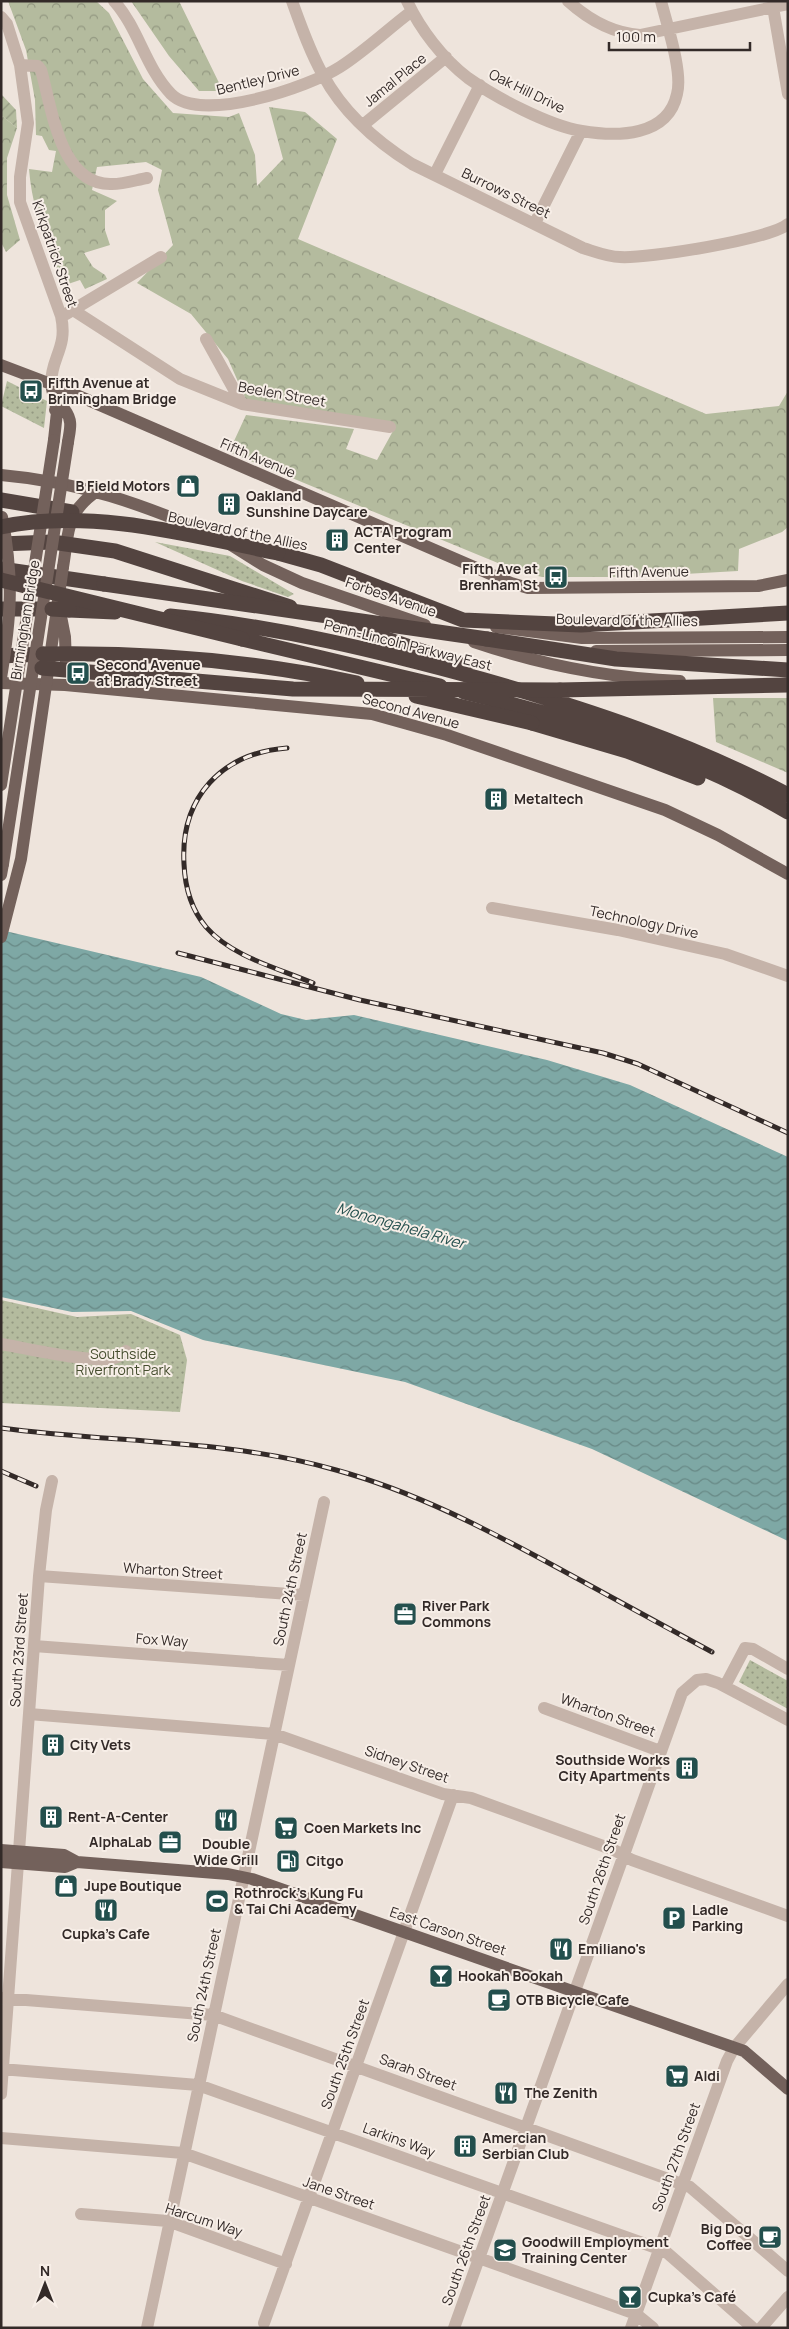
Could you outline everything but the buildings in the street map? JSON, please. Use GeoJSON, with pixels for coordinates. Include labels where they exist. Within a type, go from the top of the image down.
{"type":"FeatureCollection","features":[{"type":"Feature","properties":{"kind":"highway"},"geometry":{"type":"LineString","coordinates":[[1,500],[120,523]]}},
{"type":"Feature","properties":{"kind":"highway","name":"Boulevard of the Allies"},"geometry":{"type":"LineString","coordinates":[[1,527],[58,520],[120,523],[278,553],[329,568],[463,620]]}},
{"type":"Feature","properties":{"kind":"highway"},"geometry":{"type":"LineString","coordinates":[[1,544],[44,542],[83,545],[114,551],[168,566],[432,654],[571,705]]}},
{"type":"Feature","properties":{"kind":"highway"},"geometry":{"type":"LineString","coordinates":[[1,570],[616,659],[788,670]]}},
{"type":"Feature","properties":{"kind":"highway"},"geometry":{"type":"LineString","coordinates":[[1,580],[533,717],[652,760],[788,817]]}},
{"type":"Feature","properties":{"kind":"highway","name":"Penn-Lincoln Parkway East"},"geometry":{"type":"LineString","coordinates":[[1,609],[69,610],[186,618],[307,636],[407,658],[571,705],[668,739],[732,766],[788,794]]}},
{"type":"Feature","properties":{"kind":"highway"},"geometry":{"type":"LineString","coordinates":[[463,620],[581,625],[788,613]]}},
{"type":"Feature","properties":{"kind":"highway"},"geometry":{"type":"LineString","coordinates":[[1,666],[43,661],[149,655],[250,665],[350,682],[599,729],[663,752],[752,792],[788,812]]}},
{"type":"Feature","properties":{"kind":"highway"},"geometry":{"type":"LineString","coordinates":[[1,656],[293,689],[560,690],[768,685]]}},
{"type":"Feature","properties":{"kind":"highway","name":"Forbes Avenue"},"geometry":{"type":"LineString","coordinates":[[768,685],[788,685]]}},
{"type":"Feature","properties":{"kind":"main road","name":"Fifth Avenue"},"geometry":{"type":"LineString","coordinates":[[1,365],[51,384],[512,583],[528,588],[758,586],[788,580]]}},
{"type":"Feature","properties":{"kind":"main road","name":"Birmingham Bridge"},"geometry":{"type":"LineString","coordinates":[[1,785],[57,420],[51,384]]}},
{"type":"Feature","properties":{"kind":"main road","name":"Birmingham Bridge"},"geometry":{"type":"LineString","coordinates":[[1,875],[72,422],[65,410],[55,410]]}},
{"type":"Feature","properties":{"kind":"main road","name":"Forbes Avenue"},"geometry":{"type":"LineString","coordinates":[[1,475],[43,479],[130,501],[215,536],[263,565],[302,583],[522,658],[615,677],[768,685]]}},
{"type":"Feature","properties":{"kind":"main road"},"geometry":{"type":"LineString","coordinates":[[1,937],[21,859],[69,526],[77,507],[96,491]]}},
{"type":"Feature","properties":{"kind":"main road"},"geometry":{"type":"LineString","coordinates":[[1,678],[11,601],[10,563],[2,516]]}},
{"type":"Feature","properties":{"kind":"main road"},"geometry":{"type":"LineString","coordinates":[[1,570],[36,577],[48,584],[56,595],[65,637],[65,685]]}},
{"type":"Feature","properties":{"kind":"main road","name":"Fifth Avenue"},"geometry":{"type":"LineString","coordinates":[[772,583],[788,575]]}},
{"type":"Feature","properties":{"kind":"main road","name":"Boulevard of the Allies"},"geometry":{"type":"LineString","coordinates":[[463,620],[565,637],[788,637]]}},
{"type":"Feature","properties":{"kind":"main road"},"geometry":{"type":"LineString","coordinates":[[546,648],[600,651],[788,650]]}},
{"type":"Feature","properties":{"kind":"main road","name":"Second Avenue"},"geometry":{"type":"LineString","coordinates":[[1,683],[65,685],[344,710],[377,715],[447,735],[666,810],[718,834],[788,874]]}},
{"type":"Feature","properties":{"kind":"main road","name":"East Carson Street"},"geometry":{"type":"LineString","coordinates":[[1,1850],[19,1857],[65,1867],[77,1862],[243,1877],[744,2051],[788,2089]]}},
{"type":"Feature","properties":{"kind":"main road","name":"East Carson Street"},"geometry":{"type":"LineString","coordinates":[[1,1862],[19,1857]]}},
{"type":"Feature","properties":{"kind":"street","name":"Bentley Drive"},"geometry":{"type":"LineString","coordinates":[[114,1],[136,32],[153,72],[173,96],[194,106],[217,106],[308,84],[341,66],[409,6]]}},
{"type":"Feature","properties":{"kind":"street","name":"Burrows Street"},"geometry":{"type":"LineString","coordinates":[[292,1],[323,76],[362,126],[392,151],[584,248],[607,255],[634,258],[755,237],[782,229],[788,224]]}},
{"type":"Feature","properties":{"kind":"street"},"geometry":{"type":"LineString","coordinates":[[568,1],[591,18],[622,34],[640,35],[788,4]]}},
{"type":"Feature","properties":{"kind":"street","name":"Oak Hill Drive"},"geometry":{"type":"LineString","coordinates":[[409,6],[452,64],[480,85],[546,120],[581,131],[626,133],[653,127],[670,112],[679,86],[661,1]]}},
{"type":"Feature","properties":{"kind":"street"},"geometry":{"type":"LineString","coordinates":[[772,7],[788,94]]}},
{"type":"Feature","properties":{"kind":"street","name":"Kirkpatrick Street"},"geometry":{"type":"LineString","coordinates":[[1,17],[6,24],[20,66],[28,123],[20,177],[20,202],[61,316],[64,332],[61,349],[51,372],[51,384]]}},
{"type":"Feature","properties":{"kind":"street","name":"Jamal Place"},"geometry":{"type":"LineString","coordinates":[[362,126],[446,57]]}},
{"type":"Feature","properties":{"kind":"street"},"geometry":{"type":"LineString","coordinates":[[20,66],[38,66],[41,70],[64,153],[80,172],[92,181],[111,184],[146,178]]}},
{"type":"Feature","properties":{"kind":"street"},"geometry":{"type":"LineString","coordinates":[[435,174],[480,85]]}},
{"type":"Feature","properties":{"kind":"street"},"geometry":{"type":"LineString","coordinates":[[535,223],[581,131]]}},
{"type":"Feature","properties":{"kind":"street"},"geometry":{"type":"LineString","coordinates":[[61,316],[161,257]]}},
{"type":"Feature","properties":{"kind":"street","name":"Beelen Street"},"geometry":{"type":"LineString","coordinates":[[73,310],[180,379],[242,404],[390,427]]}},
{"type":"Feature","properties":{"kind":"street"},"geometry":{"type":"LineString","coordinates":[[206,339],[242,404]]}},
{"type":"Feature","properties":{"kind":"street","name":"Technology Drive"},"geometry":{"type":"LineString","coordinates":[[492,908],[618,930],[726,954],[788,976]]}},
{"type":"Feature","properties":{"kind":"street"},"geometry":{"type":"LineString","coordinates":[[1,1344],[54,1353],[110,1359],[126,1351]]}},
{"type":"Feature","properties":{"kind":"street","name":"South 23rd Street"},"geometry":{"type":"LineString","coordinates":[[1,2094],[7,1930],[19,1857],[39,1576],[46,1510],[52,1482]]}},
{"type":"Feature","properties":{"kind":"street","name":"South 24th Street"},"geometry":{"type":"LineString","coordinates":[[147,2328],[168,2221],[324,1502]]}},
{"type":"Feature","properties":{"kind":"street","name":"Wharton Street"},"geometry":{"type":"LineString","coordinates":[[39,1576],[304,1595]]}},
{"type":"Feature","properties":{"kind":"street","name":"Fox Way"},"geometry":{"type":"LineString","coordinates":[[34,1646],[288,1665]]}},
{"type":"Feature","properties":{"kind":"street"},"geometry":{"type":"LineString","coordinates":[[725,1686],[745,1648],[753,1649],[788,1669]]}},
{"type":"Feature","properties":{"kind":"street","name":"South 26th Street"},"geometry":{"type":"LineString","coordinates":[[454,2328],[678,1700],[685,1688],[697,1680],[706,1679],[725,1686],[788,1720]]}},
{"type":"Feature","properties":{"kind":"street","name":"Wharton Street"},"geometry":{"type":"LineString","coordinates":[[544,1708],[660,1751]]}},
{"type":"Feature","properties":{"kind":"street","name":"Sidney Street"},"geometry":{"type":"LineString","coordinates":[[30,1714],[274,1734],[443,1794],[471,1798],[614,1850],[632,1860],[788,1916]]}},
{"type":"Feature","properties":{"kind":"street","name":"South 25th Street"},"geometry":{"type":"LineString","coordinates":[[264,2323],[454,1795]]}},
{"type":"Feature","properties":{"kind":"street","name":"South 27th Street"},"geometry":{"type":"LineString","coordinates":[[631,2328],[682,2184],[734,2048],[788,1984]]}},
{"type":"Feature","properties":{"kind":"street","name":"Sarah Street"},"geometry":{"type":"LineString","coordinates":[[5,1999],[213,2015],[690,2187],[788,2272]]}},
{"type":"Feature","properties":{"kind":"street","name":"Larkins Way"},"geometry":{"type":"LineString","coordinates":[[2,2069],[198,2085],[665,2251],[753,2328]]}},
{"type":"Feature","properties":{"kind":"street","name":"Jane Street"},"geometry":{"type":"LineString","coordinates":[[1,2138],[183,2153],[636,2314],[653,2328]]}},
{"type":"Feature","properties":{"kind":"street","name":"Harcum Way"},"geometry":{"type":"LineString","coordinates":[[81,2214],[168,2221],[286,2264]]}},
{"type":"Feature","properties":{"kind":"street"},"geometry":{"type":"LineString","coordinates":[[762,2328],[788,2298]]}},
{"type":"Feature","properties":{"kind":"green space"},"geometry":{"type":"Polygon","coordinates":[[[8,1],[96,1],[109,13],[143,79],[173,113],[229,117],[239,113],[255,155],[257,186],[283,159],[269,107],[305,112],[337,139],[298,239],[706,414],[779,406],[788,391],[788,527],[782,532],[739,549],[738,571],[631,577],[542,577],[517,571],[229,452],[246,415],[354,429],[346,449],[377,460],[393,431],[247,402],[228,359],[191,314],[137,283],[173,245],[158,190],[162,170],[146,162],[97,167],[92,190],[117,201],[105,210],[105,230],[110,245],[84,253],[93,267],[105,275],[107,279],[85,289],[80,280],[62,286],[37,214],[29,169],[52,172],[56,151],[49,150],[42,136],[36,135],[35,100],[26,50],[8,1]]]}},
{"type":"Feature","properties":{"kind":"green space"},"geometry":{"type":"Polygon","coordinates":[[[131,1],[179,1],[223,91],[199,91],[169,56],[131,1]]]}},
{"type":"Feature","properties":{"kind":"green space"},"geometry":{"type":"Polygon","coordinates":[[[1,94],[16,110],[17,128],[1,115],[1,94]]]}},
{"type":"Feature","properties":{"kind":"green space"},"geometry":{"type":"Polygon","coordinates":[[[1,115],[17,128],[7,158],[7,195],[20,240],[6,252],[1,242],[1,115]]]}},
{"type":"Feature","properties":{"kind":"green space"},"geometry":{"type":"Polygon","coordinates":[[[7,381],[47,401],[44,428],[1,406],[7,381]]]}},
{"type":"Feature","properties":{"kind":"green space"},"geometry":{"type":"Polygon","coordinates":[[[155,542],[230,556],[294,594],[288,597],[242,581],[155,542]]]}},
{"type":"Feature","properties":{"kind":"green space"},"geometry":{"type":"Polygon","coordinates":[[[713,698],[788,698],[788,773],[716,742],[713,698]]]}},
{"type":"Feature","properties":{"kind":"green space","name":"Southside Riverfront Park"},"geometry":{"type":"Polygon","coordinates":[[[1,1300],[77,1317],[131,1314],[180,1335],[187,1360],[180,1412],[1,1403],[1,1300]]]}},
{"type":"Feature","properties":{"kind":"green space"},"geometry":{"type":"Polygon","coordinates":[[[750,1660],[788,1681],[788,1709],[739,1682],[750,1660]]]}},
{"type":"Feature","properties":{"kind":"water","name":"Monongahela River"},"geometry":{"type":"Polygon","coordinates":[[[1,930],[201,977],[281,1014],[306,1020],[354,1015],[547,1060],[630,1085],[788,1157],[788,1541],[592,1449],[405,1382],[203,1340],[131,1311],[72,1312],[1,1297],[1,930]]]}},
{"type":"Feature","properties":{"kind":"railway"},"geometry":{"type":"LineString","coordinates":[[287,748],[264,752],[243,759],[225,769],[210,783],[198,799],[189,818],[185,840],[184,864],[187,889],[196,913],[206,927],[242,954],[313,983]]}},
{"type":"Feature","properties":{"kind":"railway"},"geometry":{"type":"LineString","coordinates":[[178,953],[360,1000],[603,1053],[638,1064],[788,1133]]}},
{"type":"Feature","properties":{"kind":"railway"},"geometry":{"type":"LineString","coordinates":[[1,1428],[253,1452],[295,1460],[366,1479],[422,1500],[477,1526],[531,1553],[712,1652]]}},
{"type":"Feature","properties":{"kind":"railway"},"geometry":{"type":"LineString","coordinates":[[1,1471],[36,1486]]}},
{"type":"Feature","properties":{"kind":"place","name":"Fifth Avenue at Brimingham Bridge"},"geometry":{"type":"Point","coordinates":[31,391]}},
{"type":"Feature","properties":{"kind":"place","name":"B Field Motors"},"geometry":{"type":"Point","coordinates":[188,486]}},
{"type":"Feature","properties":{"kind":"place","name":"Oakland Sunshine Daycare"},"geometry":{"type":"Point","coordinates":[229,504]}},
{"type":"Feature","properties":{"kind":"place","name":"ACTA Program Center"},"geometry":{"type":"Point","coordinates":[337,540]}},
{"type":"Feature","properties":{"kind":"place","name":"Fifth Ave at Brenham St"},"geometry":{"type":"Point","coordinates":[556,577]}},
{"type":"Feature","properties":{"kind":"place","name":"Second Avenue at Brady Street"},"geometry":{"type":"Point","coordinates":[78,673]}},
{"type":"Feature","properties":{"kind":"place","name":"Metaltech"},"geometry":{"type":"Point","coordinates":[496,799]}},
{"type":"Feature","properties":{"kind":"place","name":"River Park Commons"},"geometry":{"type":"Point","coordinates":[405,1614]}},
{"type":"Feature","properties":{"kind":"place","name":"City Vets"},"geometry":{"type":"Point","coordinates":[53,1745]}},
{"type":"Feature","properties":{"kind":"place","name":"Southside Works City Apartments"},"geometry":{"type":"Point","coordinates":[687,1768]}},
{"type":"Feature","properties":{"kind":"place","name":"Rent-A-Center"},"geometry":{"type":"Point","coordinates":[51,1817]}},
{"type":"Feature","properties":{"kind":"place","name":"Double Wide Grill"},"geometry":{"type":"Point","coordinates":[226,1820]}},
{"type":"Feature","properties":{"kind":"place","name":"Coen Markets Inc"},"geometry":{"type":"Point","coordinates":[286,1828]}},
{"type":"Feature","properties":{"kind":"place","name":"AlphaLab"},"geometry":{"type":"Point","coordinates":[170,1842]}},
{"type":"Feature","properties":{"kind":"place","name":"Citgo"},"geometry":{"type":"Point","coordinates":[288,1861]}},
{"type":"Feature","properties":{"kind":"place","name":"Jupe Boutique"},"geometry":{"type":"Point","coordinates":[66,1886]}},
{"type":"Feature","properties":{"kind":"place","name":"Rothrock's Kung Fu & Tai Chi Academy"},"geometry":{"type":"Point","coordinates":[217,1901]}},
{"type":"Feature","properties":{"kind":"place","name":"Cupka's Cafe"},"geometry":{"type":"Point","coordinates":[106,1910]}},
{"type":"Feature","properties":{"kind":"place","name":"Ladle Parking"},"geometry":{"type":"Point","coordinates":[674,1918]}},
{"type":"Feature","properties":{"kind":"place","name":"Emiliano's"},"geometry":{"type":"Point","coordinates":[561,1949]}},
{"type":"Feature","properties":{"kind":"place","name":"Hookah Bookah"},"geometry":{"type":"Point","coordinates":[441,1976]}},
{"type":"Feature","properties":{"kind":"place","name":"OTB Bicycle Cafe"},"geometry":{"type":"Point","coordinates":[499,2000]}},
{"type":"Feature","properties":{"kind":"place","name":"Aldi"},"geometry":{"type":"Point","coordinates":[677,2076]}},
{"type":"Feature","properties":{"kind":"place","name":"The Zenith"},"geometry":{"type":"Point","coordinates":[506,2093]}},
{"type":"Feature","properties":{"kind":"place","name":"Amercian Serbian Club"},"geometry":{"type":"Point","coordinates":[465,2146]}},
{"type":"Feature","properties":{"kind":"place","name":"Big Dog Coffee"},"geometry":{"type":"Point","coordinates":[770,2237]}},
{"type":"Feature","properties":{"kind":"place","name":"Goodwill Employment Training Center"},"geometry":{"type":"Point","coordinates":[505,2250]}},
{"type":"Feature","properties":{"kind":"place","name":"Cupka’s Café"},"geometry":{"type":"Point","coordinates":[630,2297]}}]}
